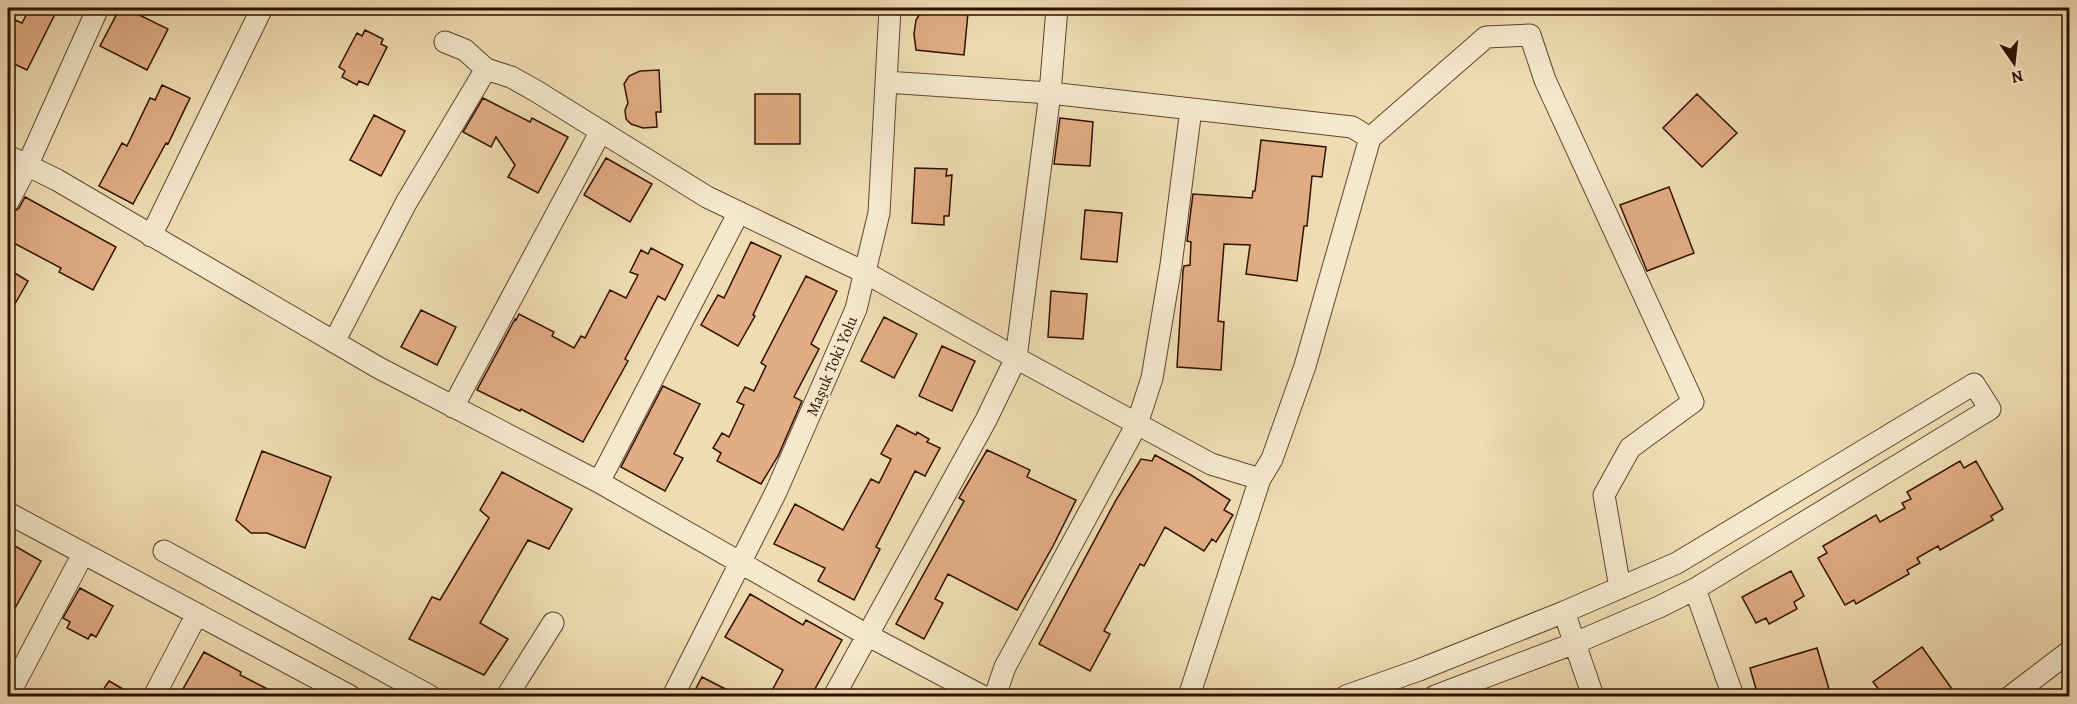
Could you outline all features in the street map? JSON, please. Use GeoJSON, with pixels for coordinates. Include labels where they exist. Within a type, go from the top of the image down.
{"type":"FeatureCollection","features":[{"type":"Feature","properties":{"kind":"street"},"geometry":{"type":"LineString","coordinates":[[8,202],[98,8]]}},
{"type":"Feature","properties":{"kind":"street"},"geometry":{"type":"LineString","coordinates":[[151,236],[262,8]]}},
{"type":"Feature","properties":{"kind":"street","name":"Maşuk Toki Yolu"},"geometry":{"type":"LineString","coordinates":[[673,696],[776,492],[856,309],[879,213],[890,8]]}},
{"type":"Feature","properties":{"kind":"street"},"geometry":{"type":"LineString","coordinates":[[834,696],[986,420],[1016,358],[1050,93],[1057,8]]}},
{"type":"Feature","properties":{"kind":"street"},"geometry":{"type":"LineString","coordinates":[[1189,696],[1260,480],[1272,459],[1305,366],[1370,138],[1486,37],[1530,35],[1545,80],[1694,402],[1630,448],[1604,495],[1620,588]]}},
{"type":"Feature","properties":{"kind":"street"},"geometry":{"type":"LineString","coordinates":[[445,42],[465,50],[486,69],[511,77],[707,197],[866,273],[1211,464],[1260,480]]}},
{"type":"Feature","properties":{"kind":"street"},"geometry":{"type":"LineString","coordinates":[[333,342],[406,203],[486,69]]}},
{"type":"Feature","properties":{"kind":"street"},"geometry":{"type":"LineString","coordinates":[[886,82],[1050,93],[1352,127],[1370,138]]}},
{"type":"Feature","properties":{"kind":"street"},"geometry":{"type":"LineString","coordinates":[[995,696],[1005,667],[1137,424],[1154,366],[1171,265],[1191,109]]}},
{"type":"Feature","properties":{"kind":"street"},"geometry":{"type":"LineString","coordinates":[[453,407],[601,131]]}},
{"type":"Feature","properties":{"kind":"street"},"geometry":{"type":"LineString","coordinates":[[8,156],[57,180],[379,368],[598,482],[867,635],[982,696]]}},
{"type":"Feature","properties":{"kind":"street"},"geometry":{"type":"LineString","coordinates":[[598,482],[739,212]]}},
{"type":"Feature","properties":{"kind":"street"},"geometry":{"type":"LineString","coordinates":[[1346,696],[1419,670],[1564,612],[1677,563],[1976,385],[1990,409],[1695,589],[1575,643],[1435,696]]}},
{"type":"Feature","properties":{"kind":"street"},"geometry":{"type":"LineString","coordinates":[[8,513],[196,614],[327,691],[350,696]]}},
{"type":"Feature","properties":{"kind":"street"},"geometry":{"type":"LineString","coordinates":[[164,551],[430,696]]}},
{"type":"Feature","properties":{"kind":"street"},"geometry":{"type":"LineString","coordinates":[[8,696],[83,554]]}},
{"type":"Feature","properties":{"kind":"street"},"geometry":{"type":"LineString","coordinates":[[1695,589],[1733,696]]}},
{"type":"Feature","properties":{"kind":"street"},"geometry":{"type":"LineString","coordinates":[[1564,612],[1593,696]]}},
{"type":"Feature","properties":{"kind":"street"},"geometry":{"type":"LineString","coordinates":[[154,696],[196,614]]}},
{"type":"Feature","properties":{"kind":"street"},"geometry":{"type":"LineString","coordinates":[[507,696],[553,623]]}},
{"type":"Feature","properties":{"kind":"street"},"geometry":{"type":"LineString","coordinates":[[2011,696],[2070,651]]}},
{"type":"Feature","properties":{"kind":"building"},"geometry":{"type":"Polygon","coordinates":[[[30,8],[58,8],[27,70],[8,61],[8,35],[15,20],[22,23],[30,8]]]}},
{"type":"Feature","properties":{"kind":"building"},"geometry":{"type":"Polygon","coordinates":[[[120,8],[125,8],[168,29],[147,70],[100,46],[120,8]]]}},
{"type":"Feature","properties":{"kind":"building"},"geometry":{"type":"Polygon","coordinates":[[[923,9],[968,13],[964,55],[916,50],[914,34],[916,20],[923,9]]]}},
{"type":"Feature","properties":{"kind":"building"},"geometry":{"type":"Polygon","coordinates":[[[365,30],[383,39],[381,44],[387,47],[368,85],[359,81],[357,85],[342,77],[345,71],[339,67],[357,33],[362,36],[365,30]]]}},
{"type":"Feature","properties":{"kind":"building"},"geometry":{"type":"Polygon","coordinates":[[[659,70],[661,112],[656,112],[657,127],[643,128],[631,124],[626,119],[625,110],[628,103],[624,84],[629,76],[640,71],[659,70]]]}},
{"type":"Feature","properties":{"kind":"building"},"geometry":{"type":"Polygon","coordinates":[[[162,85],[190,98],[168,144],[166,143],[133,204],[99,186],[122,143],[127,146],[150,98],[155,100],[162,85]]]}},
{"type":"Feature","properties":{"kind":"building"},"geometry":{"type":"Polygon","coordinates":[[[755,94],[800,94],[800,144],[755,144],[755,94]]]}},
{"type":"Feature","properties":{"kind":"building"},"geometry":{"type":"Polygon","coordinates":[[[1697,94],[1737,133],[1702,167],[1663,128],[1697,94]]]}},
{"type":"Feature","properties":{"kind":"building"},"geometry":{"type":"Polygon","coordinates":[[[483,98],[530,122],[532,118],[568,137],[538,193],[508,177],[515,165],[496,137],[491,147],[463,132],[483,98]]]}},
{"type":"Feature","properties":{"kind":"building"},"geometry":{"type":"Polygon","coordinates":[[[374,115],[405,131],[381,176],[350,160],[374,115]]]}},
{"type":"Feature","properties":{"kind":"building"},"geometry":{"type":"Polygon","coordinates":[[[1060,118],[1093,122],[1090,166],[1054,164],[1060,118]]]}},
{"type":"Feature","properties":{"kind":"building"},"geometry":{"type":"Polygon","coordinates":[[[1261,140],[1326,147],[1322,177],[1312,176],[1307,226],[1304,226],[1297,281],[1246,274],[1250,245],[1224,244],[1218,321],[1224,322],[1221,370],[1177,367],[1183,271],[1184,266],[1190,265],[1191,242],[1187,241],[1193,194],[1252,198],[1253,191],[1255,191],[1261,140]]]}},
{"type":"Feature","properties":{"kind":"building"},"geometry":{"type":"Polygon","coordinates":[[[606,158],[652,184],[630,222],[584,195],[606,158]]]}},
{"type":"Feature","properties":{"kind":"building"},"geometry":{"type":"Polygon","coordinates":[[[915,168],[947,169],[946,176],[952,175],[949,216],[944,216],[944,225],[912,223],[915,168]]]}},
{"type":"Feature","properties":{"kind":"building"},"geometry":{"type":"Polygon","coordinates":[[[1669,187],[1694,253],[1647,271],[1620,205],[1669,187]]]}},
{"type":"Feature","properties":{"kind":"building"},"geometry":{"type":"Polygon","coordinates":[[[25,197],[116,247],[93,290],[59,272],[61,268],[8,240],[8,221],[25,197]]]}},
{"type":"Feature","properties":{"kind":"building"},"geometry":{"type":"Polygon","coordinates":[[[1085,210],[1122,213],[1117,262],[1081,259],[1085,210]]]}},
{"type":"Feature","properties":{"kind":"building"},"geometry":{"type":"Polygon","coordinates":[[[751,242],[781,256],[753,315],[755,316],[738,346],[701,325],[718,295],[724,298],[751,242]]]}},
{"type":"Feature","properties":{"kind":"building"},"geometry":{"type":"Polygon","coordinates":[[[651,248],[683,265],[665,300],[658,296],[625,359],[628,361],[583,442],[521,409],[520,411],[477,390],[519,314],[554,332],[552,336],[574,348],[581,336],[585,338],[610,290],[626,298],[638,275],[630,272],[641,250],[648,254],[651,248]]]}},
{"type":"Feature","properties":{"kind":"building"},"geometry":{"type":"Polygon","coordinates":[[[8,269],[28,281],[8,316],[8,269]]]}},
{"type":"Feature","properties":{"kind":"building"},"geometry":{"type":"Polygon","coordinates":[[[806,276],[837,291],[811,344],[819,349],[794,397],[802,401],[778,456],[761,484],[717,461],[721,453],[713,448],[722,433],[729,437],[744,405],[737,402],[745,387],[754,391],[766,366],[761,363],[806,276]]]}},
{"type":"Feature","properties":{"kind":"building"},"geometry":{"type":"Polygon","coordinates":[[[1051,291],[1087,294],[1083,339],[1048,337],[1051,291]]]}},
{"type":"Feature","properties":{"kind":"building"},"geometry":{"type":"Polygon","coordinates":[[[421,310],[456,327],[437,365],[401,347],[421,310]]]}},
{"type":"Feature","properties":{"kind":"building"},"geometry":{"type":"Polygon","coordinates":[[[884,317],[917,334],[894,378],[861,361],[884,317]]]}},
{"type":"Feature","properties":{"kind":"building"},"geometry":{"type":"Polygon","coordinates":[[[942,346],[975,361],[952,411],[919,396],[942,346]]]}},
{"type":"Feature","properties":{"kind":"building"},"geometry":{"type":"Polygon","coordinates":[[[663,386],[700,404],[674,454],[683,458],[665,491],[621,467],[663,386]]]}},
{"type":"Feature","properties":{"kind":"building"},"geometry":{"type":"Polygon","coordinates":[[[897,425],[916,435],[917,432],[929,439],[927,442],[940,448],[925,476],[915,471],[876,547],[880,549],[854,600],[818,581],[825,568],[774,544],[795,504],[843,530],[871,479],[879,483],[891,459],[881,454],[897,425]]]}},
{"type":"Feature","properties":{"kind":"building"},"geometry":{"type":"Polygon","coordinates":[[[987,450],[1030,470],[1027,477],[1076,500],[1017,610],[948,574],[935,599],[943,603],[924,639],[896,624],[964,501],[959,498],[987,450]]]}},
{"type":"Feature","properties":{"kind":"building"},"geometry":{"type":"Polygon","coordinates":[[[262,451],[331,477],[305,548],[267,533],[251,533],[236,520],[262,451]]]}},
{"type":"Feature","properties":{"kind":"building"},"geometry":{"type":"Polygon","coordinates":[[[1155,455],[1230,500],[1224,510],[1233,515],[1216,542],[1212,539],[1204,551],[1165,527],[1144,566],[1140,564],[1104,631],[1110,634],[1090,671],[1039,644],[1116,500],[1141,459],[1152,461],[1155,455]]]}},
{"type":"Feature","properties":{"kind":"building"},"geometry":{"type":"Polygon","coordinates":[[[1960,461],[1964,468],[1976,461],[2003,509],[1991,516],[1993,520],[1940,550],[1938,546],[1917,558],[1920,563],[1907,570],[1909,574],[1856,604],[1854,600],[1845,605],[1818,558],[1827,553],[1823,546],[1876,515],[1880,522],[1905,508],[1902,503],[1911,499],[1907,492],[1960,461]]]}},
{"type":"Feature","properties":{"kind":"building"},"geometry":{"type":"Polygon","coordinates":[[[502,472],[572,509],[549,549],[528,540],[480,623],[508,639],[484,675],[409,639],[432,597],[440,600],[489,518],[480,510],[502,472]]]}},
{"type":"Feature","properties":{"kind":"building"},"geometry":{"type":"Polygon","coordinates":[[[8,542],[41,561],[8,621],[8,542]]]}},
{"type":"Feature","properties":{"kind":"building"},"geometry":{"type":"Polygon","coordinates":[[[1791,571],[1804,596],[1794,602],[1797,609],[1769,624],[1766,618],[1756,623],[1742,597],[1791,571]]]}},
{"type":"Feature","properties":{"kind":"building"},"geometry":{"type":"Polygon","coordinates":[[[80,588],[113,606],[96,637],[91,634],[88,639],[67,628],[70,622],[63,618],[80,588]]]}},
{"type":"Feature","properties":{"kind":"building"},"geometry":{"type":"Polygon","coordinates":[[[750,594],[803,625],[806,620],[842,640],[811,696],[769,696],[783,670],[725,637],[750,594]]]}},
{"type":"Feature","properties":{"kind":"building"},"geometry":{"type":"Polygon","coordinates":[[[1922,647],[1957,696],[1884,696],[1873,682],[1922,647]]]}},
{"type":"Feature","properties":{"kind":"building"},"geometry":{"type":"Polygon","coordinates":[[[1817,648],[1831,696],[1758,696],[1750,668],[1817,648]]]}},
{"type":"Feature","properties":{"kind":"building"},"geometry":{"type":"Polygon","coordinates":[[[204,652],[241,672],[240,675],[281,696],[179,696],[204,652]]]}},
{"type":"Feature","properties":{"kind":"building"},"geometry":{"type":"Polygon","coordinates":[[[702,677],[739,696],[692,696],[702,677]]]}},
{"type":"Feature","properties":{"kind":"building"},"geometry":{"type":"Polygon","coordinates":[[[109,681],[135,696],[99,696],[109,681]]]}}]}
